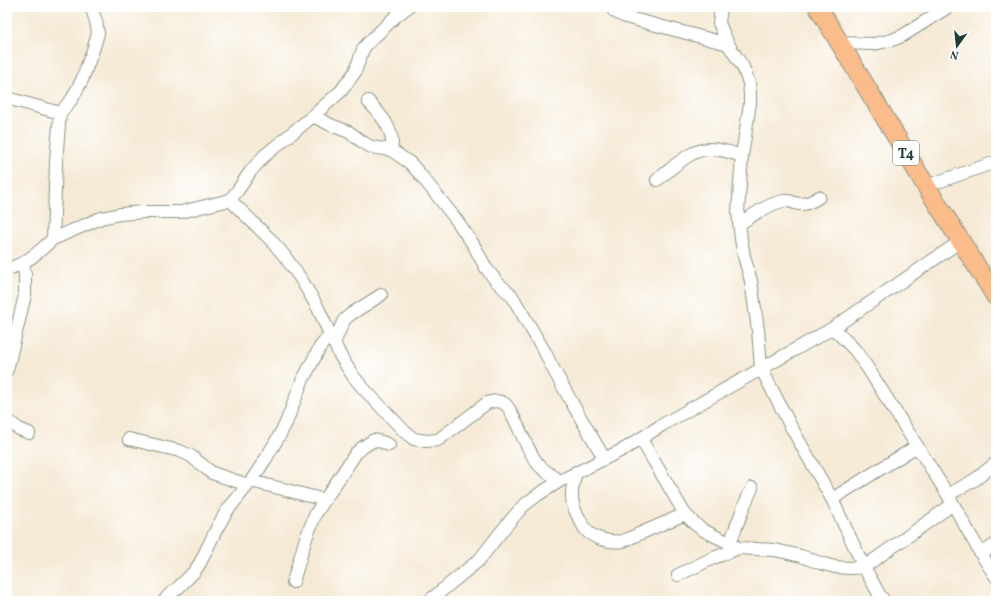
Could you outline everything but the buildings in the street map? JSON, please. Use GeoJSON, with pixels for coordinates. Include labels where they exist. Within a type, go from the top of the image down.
{"type":"FeatureCollection","features":[{"type":"Feature","properties":{"kind":"highway","name":"T4"},"geometry":{"type":"LineString","coordinates":[[818,7],[926,186],[996,297]]}},
{"type":"Feature","properties":{"kind":"street"},"geometry":{"type":"LineString","coordinates":[[53,239],[56,162],[60,113],[72,98],[82,80],[98,34],[96,21],[91,7]]}},
{"type":"Feature","properties":{"kind":"street"},"geometry":{"type":"LineString","coordinates":[[7,269],[23,263],[44,248],[53,239],[101,218],[120,214],[144,212],[181,212],[230,200],[250,172],[264,156],[341,91],[355,72],[363,49],[396,16],[408,7]]}},
{"type":"Feature","properties":{"kind":"street"},"geometry":{"type":"LineString","coordinates":[[721,7],[719,22],[728,44],[743,67],[749,82],[750,103],[742,156],[738,212],[744,256],[751,281],[758,330],[761,368],[790,425],[832,499],[864,567],[884,601]]}},
{"type":"Feature","properties":{"kind":"street"},"geometry":{"type":"LineString","coordinates":[[840,43],[874,44],[892,40],[902,36],[948,7]]}},
{"type":"Feature","properties":{"kind":"street"},"geometry":{"type":"LineString","coordinates":[[614,11],[633,19],[728,44]]}},
{"type":"Feature","properties":{"kind":"street"},"geometry":{"type":"LineString","coordinates":[[7,98],[60,113]]}},
{"type":"Feature","properties":{"kind":"street"},"geometry":{"type":"LineString","coordinates":[[368,101],[382,117],[389,129],[392,140],[392,150]]}},
{"type":"Feature","properties":{"kind":"street"},"geometry":{"type":"LineString","coordinates":[[313,116],[349,132],[364,143],[371,146],[392,150],[410,163],[419,173],[455,218],[473,244],[490,273],[512,296],[604,458]]}},
{"type":"Feature","properties":{"kind":"street"},"geometry":{"type":"LineString","coordinates":[[657,180],[688,155],[698,151],[711,148],[742,156]]}},
{"type":"Feature","properties":{"kind":"street"},"geometry":{"type":"LineString","coordinates":[[926,186],[996,162]]}},
{"type":"Feature","properties":{"kind":"street"},"geometry":{"type":"LineString","coordinates":[[739,224],[775,203],[789,201],[797,204],[803,204],[809,203],[819,197]]}},
{"type":"Feature","properties":{"kind":"street"},"geometry":{"type":"LineString","coordinates":[[230,200],[270,239],[283,254],[301,279],[318,308],[345,364],[364,389],[405,432],[414,439],[426,442],[438,440],[487,403],[492,401],[501,402],[506,404],[512,413],[532,455],[538,464],[560,481]]}},
{"type":"Feature","properties":{"kind":"street"},"geometry":{"type":"LineString","coordinates":[[429,601],[479,560],[505,526],[523,506],[539,494],[576,472],[626,448],[662,425],[833,328],[961,241]]}},
{"type":"Feature","properties":{"kind":"street"},"geometry":{"type":"LineString","coordinates":[[7,370],[25,295],[23,263]]}},
{"type":"Feature","properties":{"kind":"street"},"geometry":{"type":"LineString","coordinates":[[164,601],[194,572],[226,512],[250,483],[265,460],[278,438],[302,381],[320,347],[332,339],[344,320],[350,314],[381,295]]}},
{"type":"Feature","properties":{"kind":"street"},"geometry":{"type":"LineString","coordinates":[[833,328],[855,350],[867,367],[917,446],[996,577]]}},
{"type":"Feature","properties":{"kind":"street"},"geometry":{"type":"LineString","coordinates":[[7,420],[19,429],[29,433]]}},
{"type":"Feature","properties":{"kind":"street"},"geometry":{"type":"LineString","coordinates":[[129,439],[180,451],[191,456],[212,473],[325,500]]}},
{"type":"Feature","properties":{"kind":"street"},"geometry":{"type":"LineString","coordinates":[[641,439],[685,514],[696,525],[734,545],[775,550],[801,556],[835,567],[864,567],[911,534],[996,463]]}},
{"type":"Feature","properties":{"kind":"street"},"geometry":{"type":"LineString","coordinates":[[293,582],[308,532],[316,513],[356,453],[374,440],[389,445]]}},
{"type":"Feature","properties":{"kind":"street"},"geometry":{"type":"LineString","coordinates":[[832,499],[917,446]]}},
{"type":"Feature","properties":{"kind":"street"},"geometry":{"type":"LineString","coordinates":[[576,472],[572,493],[574,510],[585,529],[596,537],[616,542],[623,541],[685,514]]}},
{"type":"Feature","properties":{"kind":"street"},"geometry":{"type":"LineString","coordinates":[[678,575],[711,559],[734,545],[744,506],[752,488]]}},
{"type":"Feature","properties":{"kind":"street"},"geometry":{"type":"LineString","coordinates":[[981,554],[996,544]]}}]}
